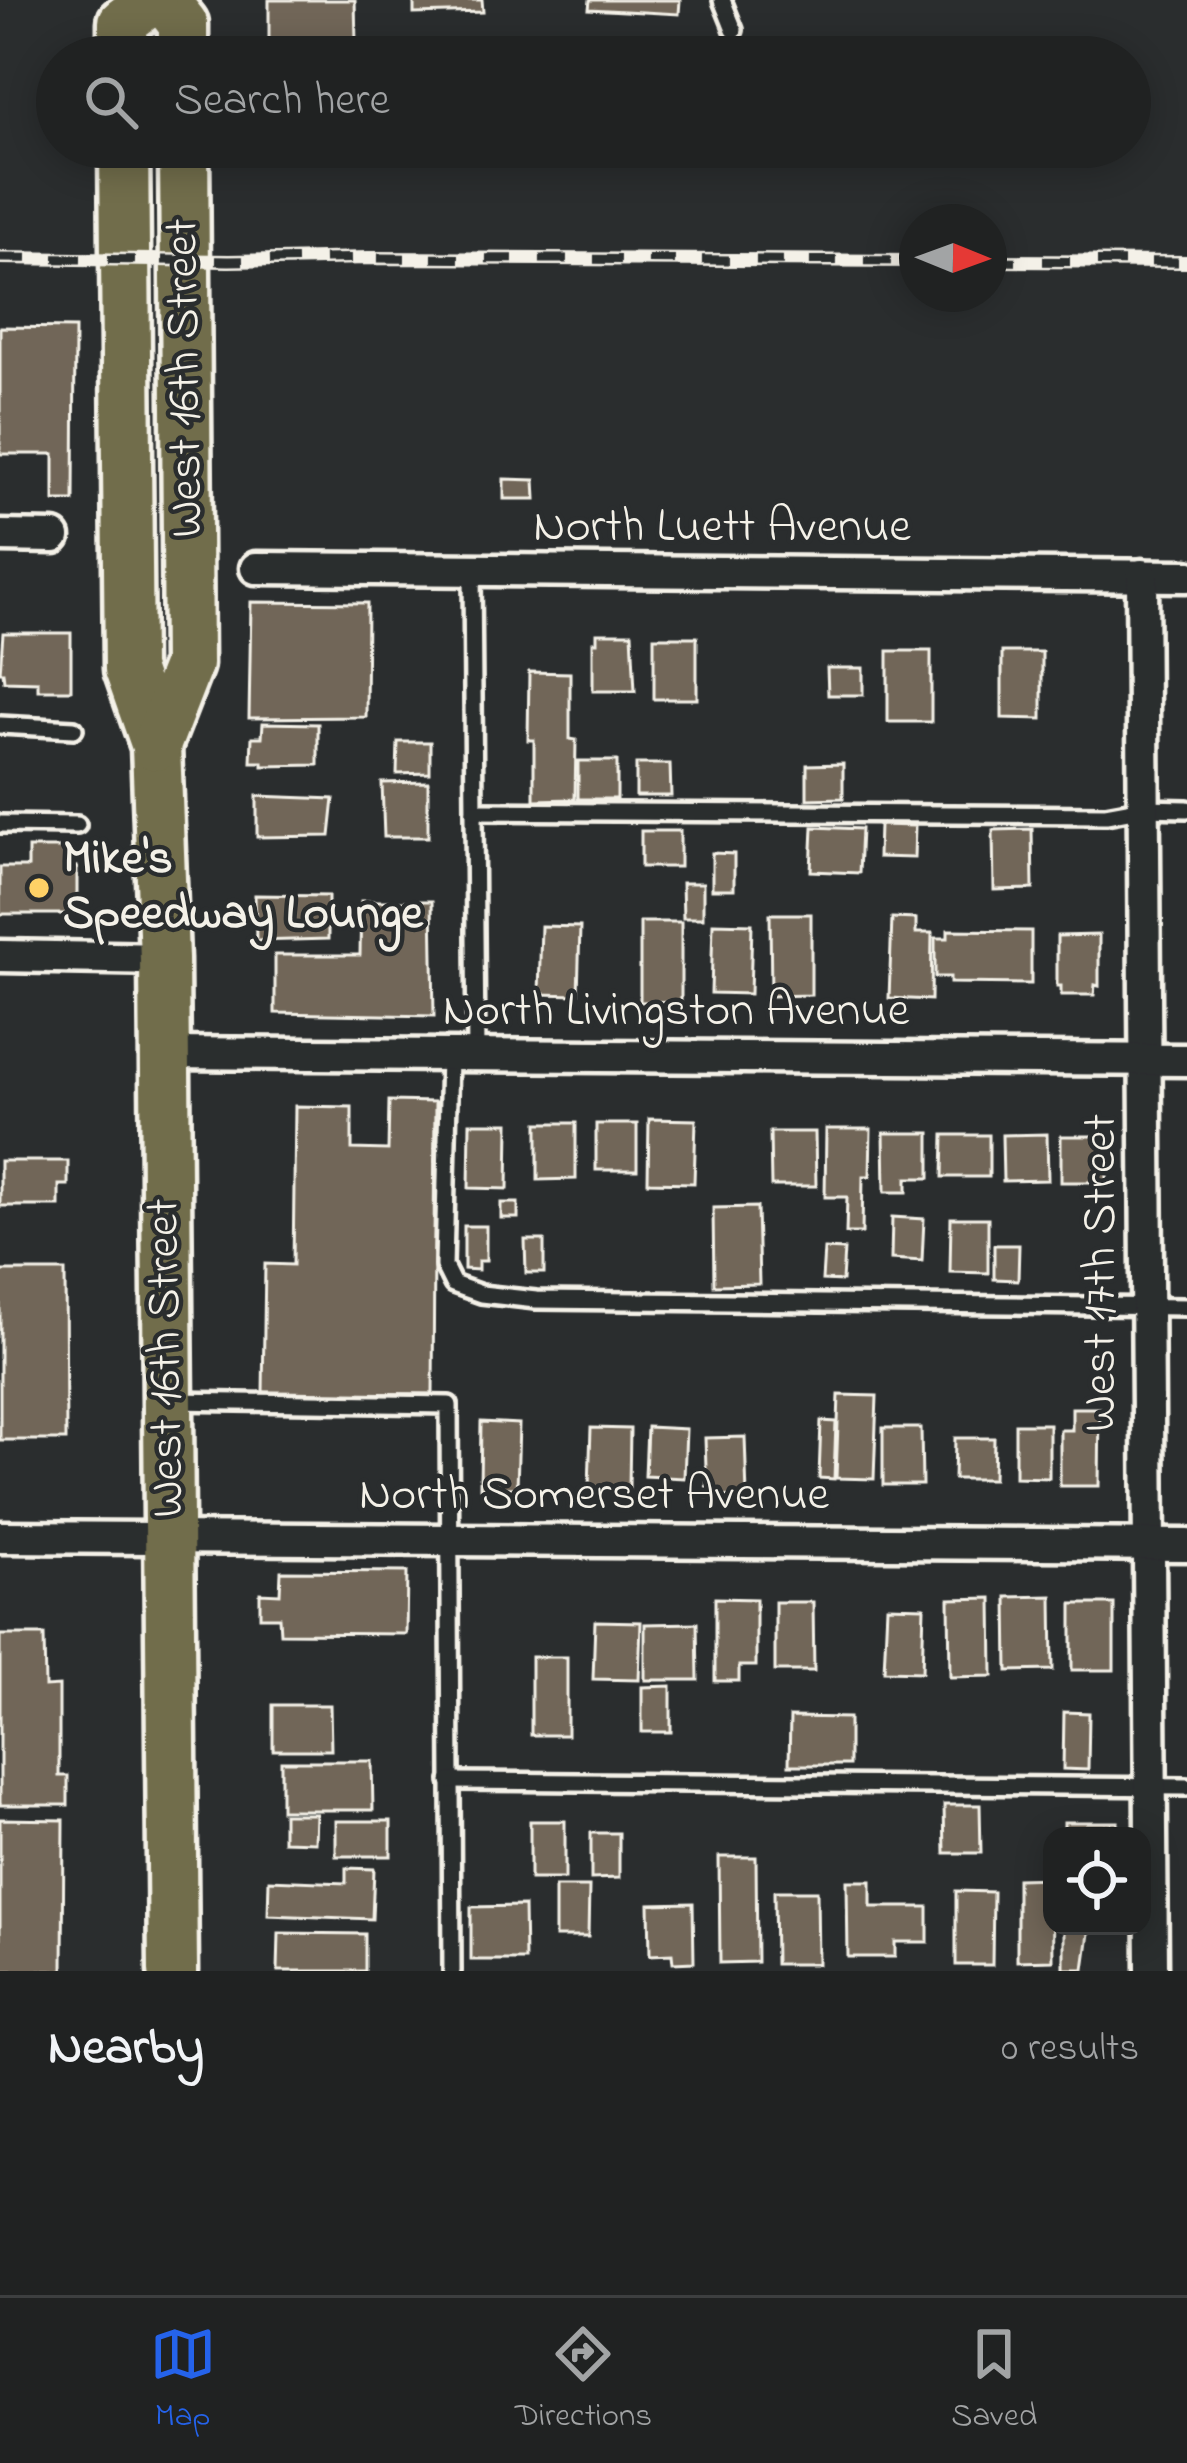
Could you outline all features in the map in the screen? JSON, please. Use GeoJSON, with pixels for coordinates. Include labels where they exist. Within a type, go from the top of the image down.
{"type":"FeatureCollection","features":[{"type":"Feature","properties":{"kind":"main road"},"geometry":{"type":"LineString","coordinates":[[123,36],[123,22],[152,0]]}},
{"type":"Feature","properties":{"kind":"main road"},"geometry":{"type":"LineString","coordinates":[[164,0],[183,24],[183,36]]}},
{"type":"Feature","properties":{"kind":"main road","name":"West 16th Street"},"geometry":{"type":"LineString","coordinates":[[124,168],[129,669],[155,746],[164,959],[173,1971]]}},
{"type":"Feature","properties":{"kind":"main road","name":"West 16th Street"},"geometry":{"type":"LineString","coordinates":[[155,746],[188,664],[184,168]]}},
{"type":"Feature","properties":{"kind":"street"},"geometry":{"type":"LineString","coordinates":[[0,536],[55,537]]}},
{"type":"Feature","properties":{"kind":"street","name":"North Luett Avenue"},"geometry":{"type":"LineString","coordinates":[[256,568],[1187,576]]}},
{"type":"Feature","properties":{"kind":"street","name":"West 17th Street"},"geometry":{"type":"LineString","coordinates":[[1142,575],[1152,1971]]}},
{"type":"Feature","properties":{"kind":"street"},"geometry":{"type":"LineString","coordinates":[[0,956],[164,959]]}},
{"type":"Feature","properties":{"kind":"street","name":"North Livingston Avenue"},"geometry":{"type":"LineString","coordinates":[[164,1053],[1187,1060]]}},
{"type":"Feature","properties":{"kind":"street","name":"North Somerset Avenue"},"geometry":{"type":"LineString","coordinates":[[0,1537],[1187,1545]]}},
{"type":"Feature","properties":{"kind":"lane"},"geometry":{"type":"LineString","coordinates":[[722,0],[734,29]]}},
{"type":"Feature","properties":{"kind":"lane"},"geometry":{"type":"LineString","coordinates":[[472,572],[474,811],[463,1056],[444,1266],[453,1284],[482,1294],[536,1300],[1187,1307]]}},
{"type":"Feature","properties":{"kind":"lane"},"geometry":{"type":"LineString","coordinates":[[0,724],[74,729]]}},
{"type":"Feature","properties":{"kind":"lane"},"geometry":{"type":"LineString","coordinates":[[474,811],[1106,814],[1144,808],[1187,809]]}},
{"type":"Feature","properties":{"kind":"lane"},"geometry":{"type":"LineString","coordinates":[[0,824],[77,825]]}},
{"type":"Feature","properties":{"kind":"lane"},"geometry":{"type":"LineString","coordinates":[[167,1401],[449,1405],[452,1971]]}},
{"type":"Feature","properties":{"kind":"lane"},"geometry":{"type":"LineString","coordinates":[[450,1781],[1187,1787]]}},
{"type":"Feature","properties":{"kind":"building"},"geometry":{"type":"Polygon","coordinates":[[[269,0],[355,0],[356,36],[269,36],[269,0]]]}},
{"type":"Feature","properties":{"kind":"building"},"geometry":{"type":"Polygon","coordinates":[[[414,0],[482,0],[483,12],[414,14],[414,0]]]}},
{"type":"Feature","properties":{"kind":"building"},"geometry":{"type":"Polygon","coordinates":[[[590,0],[680,0],[679,14],[589,9],[590,0]]]}},
{"type":"Feature","properties":{"kind":"building"},"geometry":{"type":"Polygon","coordinates":[[[0,327],[75,328],[74,501],[54,501],[54,454],[0,454],[0,327]]]}},
{"type":"Feature","properties":{"kind":"building"},"geometry":{"type":"Polygon","coordinates":[[[504,479],[535,480],[536,499],[504,499],[504,479]]]}},
{"type":"Feature","properties":{"kind":"building"},"geometry":{"type":"Polygon","coordinates":[[[251,602],[367,603],[366,717],[249,718],[251,602]]]}},
{"type":"Feature","properties":{"kind":"building"},"geometry":{"type":"Polygon","coordinates":[[[3,633],[71,633],[71,690],[38,690],[38,682],[4,681],[0,672],[3,633]]]}},
{"type":"Feature","properties":{"kind":"building"},"geometry":{"type":"Polygon","coordinates":[[[597,633],[632,633],[635,691],[593,691],[597,633]]]}},
{"type":"Feature","properties":{"kind":"building"},"geometry":{"type":"Polygon","coordinates":[[[654,637],[697,637],[697,699],[654,699],[654,637]]]}},
{"type":"Feature","properties":{"kind":"building"},"geometry":{"type":"Polygon","coordinates":[[[888,651],[931,651],[931,722],[888,722],[888,651]]]}},
{"type":"Feature","properties":{"kind":"building"},"geometry":{"type":"Polygon","coordinates":[[[1002,652],[1042,652],[1042,719],[1002,718],[1002,652]]]}},
{"type":"Feature","properties":{"kind":"building"},"geometry":{"type":"Polygon","coordinates":[[[827,668],[863,668],[863,695],[828,695],[827,668]]]}},
{"type":"Feature","properties":{"kind":"building"},"geometry":{"type":"Polygon","coordinates":[[[529,672],[570,673],[575,799],[534,800],[534,740],[528,740],[529,672]]]}},
{"type":"Feature","properties":{"kind":"building"},"geometry":{"type":"Polygon","coordinates":[[[263,723],[318,724],[318,765],[251,762],[252,737],[262,737],[263,723]]]}},
{"type":"Feature","properties":{"kind":"building"},"geometry":{"type":"Polygon","coordinates":[[[398,742],[430,742],[430,773],[397,774],[398,742]]]}},
{"type":"Feature","properties":{"kind":"building"},"geometry":{"type":"Polygon","coordinates":[[[578,761],[617,761],[617,799],[578,799],[578,761]]]}},
{"type":"Feature","properties":{"kind":"building"},"geometry":{"type":"Polygon","coordinates":[[[636,764],[670,764],[671,796],[636,796],[636,764]]]}},
{"type":"Feature","properties":{"kind":"building"},"geometry":{"type":"Polygon","coordinates":[[[843,764],[843,798],[807,799],[807,765],[843,764]]]}},
{"type":"Feature","properties":{"kind":"building"},"geometry":{"type":"Polygon","coordinates":[[[428,782],[428,837],[384,837],[382,783],[428,782]]]}},
{"type":"Feature","properties":{"kind":"building"},"geometry":{"type":"Polygon","coordinates":[[[257,796],[334,799],[330,836],[257,837],[257,796]]]}},
{"type":"Feature","properties":{"kind":"building"},"geometry":{"type":"Polygon","coordinates":[[[879,825],[915,826],[914,858],[878,857],[879,825]]]}},
{"type":"Feature","properties":{"kind":"building"},"geometry":{"type":"Polygon","coordinates":[[[813,827],[861,829],[859,873],[811,871],[813,827]]]}},
{"type":"Feature","properties":{"kind":"building"},"geometry":{"type":"Polygon","coordinates":[[[1032,829],[1033,889],[994,890],[993,830],[1032,829]]]}},
{"type":"Feature","properties":{"kind":"building"},"geometry":{"type":"Polygon","coordinates":[[[641,831],[680,831],[680,867],[641,867],[641,831]]]}},
{"type":"Feature","properties":{"kind":"building","name":"Mike's Speedway Lounge"},"geometry":{"type":"Polygon","coordinates":[[[28,848],[64,848],[65,866],[77,867],[77,909],[72,914],[0,914],[0,867],[28,867],[28,848]]]}},
{"type":"Feature","properties":{"kind":"building"},"geometry":{"type":"Polygon","coordinates":[[[712,853],[734,854],[734,889],[712,889],[712,853]]]}},
{"type":"Feature","properties":{"kind":"building"},"geometry":{"type":"Polygon","coordinates":[[[682,883],[703,883],[703,918],[683,918],[682,883]]]}},
{"type":"Feature","properties":{"kind":"building"},"geometry":{"type":"Polygon","coordinates":[[[255,895],[328,896],[328,939],[256,941],[255,895]]]}},
{"type":"Feature","properties":{"kind":"building"},"geometry":{"type":"Polygon","coordinates":[[[361,901],[432,901],[434,1016],[275,1013],[275,955],[360,955],[361,901]]]}},
{"type":"Feature","properties":{"kind":"building"},"geometry":{"type":"Polygon","coordinates":[[[770,914],[811,914],[811,995],[771,996],[770,914]]]}},
{"type":"Feature","properties":{"kind":"building"},"geometry":{"type":"Polygon","coordinates":[[[892,918],[916,919],[916,933],[932,933],[931,1000],[889,998],[892,918]]]}},
{"type":"Feature","properties":{"kind":"building"},"geometry":{"type":"Polygon","coordinates":[[[640,922],[681,922],[681,1001],[640,1002],[640,922]]]}},
{"type":"Feature","properties":{"kind":"building"},"geometry":{"type":"Polygon","coordinates":[[[713,923],[752,924],[750,994],[711,993],[713,923]]]}},
{"type":"Feature","properties":{"kind":"building"},"geometry":{"type":"Polygon","coordinates":[[[541,926],[580,927],[578,995],[539,994],[541,926]]]}},
{"type":"Feature","properties":{"kind":"building"},"geometry":{"type":"Polygon","coordinates":[[[948,930],[1031,931],[1031,984],[950,983],[950,977],[935,977],[935,938],[948,938],[948,930]]]}},
{"type":"Feature","properties":{"kind":"building"},"geometry":{"type":"Polygon","coordinates":[[[1099,935],[1099,986],[1095,985],[1094,995],[1061,995],[1057,936],[1099,935]]]}},
{"type":"Feature","properties":{"kind":"building"},"geometry":{"type":"Polygon","coordinates":[[[389,1101],[435,1102],[433,1394],[263,1393],[265,1264],[293,1265],[295,1106],[352,1107],[352,1149],[388,1150],[389,1101]]]}},
{"type":"Feature","properties":{"kind":"building"},"geometry":{"type":"Polygon","coordinates":[[[649,1119],[696,1120],[694,1183],[648,1182],[649,1119]]]}},
{"type":"Feature","properties":{"kind":"building"},"geometry":{"type":"Polygon","coordinates":[[[470,1123],[509,1123],[508,1189],[469,1188],[470,1123]]]}},
{"type":"Feature","properties":{"kind":"building"},"geometry":{"type":"Polygon","coordinates":[[[538,1123],[576,1123],[576,1179],[538,1180],[538,1123]]]}},
{"type":"Feature","properties":{"kind":"building"},"geometry":{"type":"Polygon","coordinates":[[[596,1124],[637,1124],[637,1170],[596,1170],[596,1124]]]}},
{"type":"Feature","properties":{"kind":"building"},"geometry":{"type":"Polygon","coordinates":[[[826,1129],[871,1129],[870,1176],[863,1176],[862,1233],[846,1233],[847,1197],[825,1197],[826,1129]]]}},
{"type":"Feature","properties":{"kind":"building"},"geometry":{"type":"Polygon","coordinates":[[[770,1132],[815,1132],[816,1186],[771,1186],[770,1132]]]}},
{"type":"Feature","properties":{"kind":"building"},"geometry":{"type":"Polygon","coordinates":[[[884,1133],[930,1133],[930,1178],[907,1178],[907,1192],[885,1192],[884,1133]]]}},
{"type":"Feature","properties":{"kind":"building"},"geometry":{"type":"Polygon","coordinates":[[[1047,1134],[1048,1180],[1003,1181],[1002,1135],[1047,1134]]]}},
{"type":"Feature","properties":{"kind":"building"},"geometry":{"type":"Polygon","coordinates":[[[944,1135],[989,1135],[989,1177],[943,1177],[944,1135]]]}},
{"type":"Feature","properties":{"kind":"building"},"geometry":{"type":"Polygon","coordinates":[[[1061,1136],[1106,1136],[1107,1182],[1061,1182],[1061,1136]]]}},
{"type":"Feature","properties":{"kind":"building"},"geometry":{"type":"Polygon","coordinates":[[[0,1161],[68,1161],[68,1185],[59,1185],[59,1206],[0,1206],[0,1161]]]}},
{"type":"Feature","properties":{"kind":"building"},"geometry":{"type":"Polygon","coordinates":[[[501,1203],[518,1203],[518,1218],[501,1218],[501,1203]]]}},
{"type":"Feature","properties":{"kind":"building"},"geometry":{"type":"Polygon","coordinates":[[[757,1207],[759,1284],[714,1285],[713,1208],[757,1207]]]}},
{"type":"Feature","properties":{"kind":"building"},"geometry":{"type":"Polygon","coordinates":[[[892,1217],[924,1219],[922,1261],[891,1259],[892,1217]]]}},
{"type":"Feature","properties":{"kind":"building"},"geometry":{"type":"Polygon","coordinates":[[[951,1218],[988,1218],[988,1273],[950,1272],[951,1218]]]}},
{"type":"Feature","properties":{"kind":"building"},"geometry":{"type":"Polygon","coordinates":[[[464,1226],[486,1226],[486,1261],[478,1261],[478,1270],[464,1269],[464,1226]]]}},
{"type":"Feature","properties":{"kind":"building"},"geometry":{"type":"Polygon","coordinates":[[[525,1240],[544,1240],[544,1273],[526,1273],[525,1240]]]}},
{"type":"Feature","properties":{"kind":"building"},"geometry":{"type":"Polygon","coordinates":[[[994,1245],[1019,1245],[1018,1280],[994,1279],[994,1245]]]}},
{"type":"Feature","properties":{"kind":"building"},"geometry":{"type":"Polygon","coordinates":[[[824,1249],[844,1250],[842,1281],[822,1280],[824,1249]]]}},
{"type":"Feature","properties":{"kind":"building"},"geometry":{"type":"Polygon","coordinates":[[[0,1271],[65,1271],[66,1440],[0,1440],[0,1271]]]}},
{"type":"Feature","properties":{"kind":"building"},"geometry":{"type":"Polygon","coordinates":[[[839,1395],[877,1396],[874,1479],[836,1478],[839,1395]]]}},
{"type":"Feature","properties":{"kind":"building"},"geometry":{"type":"Polygon","coordinates":[[[1072,1408],[1100,1408],[1099,1486],[1060,1486],[1060,1430],[1072,1430],[1072,1408]]]}},
{"type":"Feature","properties":{"kind":"building"},"geometry":{"type":"Polygon","coordinates":[[[821,1421],[836,1422],[834,1479],[819,1478],[821,1421]]]}},
{"type":"Feature","properties":{"kind":"building"},"geometry":{"type":"Polygon","coordinates":[[[481,1422],[519,1424],[517,1488],[480,1487],[481,1422]]]}},
{"type":"Feature","properties":{"kind":"building"},"geometry":{"type":"Polygon","coordinates":[[[1015,1424],[1049,1424],[1049,1478],[1015,1477],[1015,1424]]]}},
{"type":"Feature","properties":{"kind":"building"},"geometry":{"type":"Polygon","coordinates":[[[647,1427],[686,1429],[684,1478],[645,1476],[647,1427]]]}},
{"type":"Feature","properties":{"kind":"building"},"geometry":{"type":"Polygon","coordinates":[[[591,1428],[630,1429],[629,1488],[589,1487],[591,1428]]]}},
{"type":"Feature","properties":{"kind":"building"},"geometry":{"type":"Polygon","coordinates":[[[883,1428],[921,1428],[922,1485],[883,1485],[883,1428]]]}},
{"type":"Feature","properties":{"kind":"building"},"geometry":{"type":"Polygon","coordinates":[[[745,1437],[747,1496],[707,1497],[705,1438],[745,1437]]]}},
{"type":"Feature","properties":{"kind":"building"},"geometry":{"type":"Polygon","coordinates":[[[955,1438],[994,1438],[993,1479],[954,1479],[955,1438]]]}},
{"type":"Feature","properties":{"kind":"building"},"geometry":{"type":"Polygon","coordinates":[[[281,1571],[407,1572],[406,1634],[280,1633],[279,1617],[260,1617],[260,1593],[280,1594],[281,1571]]]}},
{"type":"Feature","properties":{"kind":"building"},"geometry":{"type":"Polygon","coordinates":[[[1052,1596],[1053,1670],[1008,1671],[1007,1597],[1052,1596]]]}},
{"type":"Feature","properties":{"kind":"building"},"geometry":{"type":"Polygon","coordinates":[[[715,1598],[756,1599],[756,1666],[739,1666],[739,1681],[715,1681],[715,1598]]]}},
{"type":"Feature","properties":{"kind":"building"},"geometry":{"type":"Polygon","coordinates":[[[992,1598],[993,1676],[950,1677],[949,1599],[992,1598]]]}},
{"type":"Feature","properties":{"kind":"building"},"geometry":{"type":"Polygon","coordinates":[[[775,1602],[813,1602],[814,1671],[775,1671],[775,1602]]]}},
{"type":"Feature","properties":{"kind":"building"},"geometry":{"type":"Polygon","coordinates":[[[1072,1604],[1114,1604],[1114,1670],[1072,1670],[1072,1604]]]}},
{"type":"Feature","properties":{"kind":"building"},"geometry":{"type":"Polygon","coordinates":[[[887,1606],[924,1607],[922,1672],[884,1671],[887,1606]]]}},
{"type":"Feature","properties":{"kind":"building"},"geometry":{"type":"Polygon","coordinates":[[[595,1621],[641,1622],[639,1680],[593,1679],[595,1621]]]}},
{"type":"Feature","properties":{"kind":"building"},"geometry":{"type":"Polygon","coordinates":[[[697,1623],[698,1680],[645,1680],[645,1624],[697,1623]]]}},
{"type":"Feature","properties":{"kind":"building"},"geometry":{"type":"Polygon","coordinates":[[[0,1635],[44,1635],[45,1687],[59,1686],[59,1776],[68,1776],[68,1805],[0,1805],[0,1635]]]}},
{"type":"Feature","properties":{"kind":"building"},"geometry":{"type":"Polygon","coordinates":[[[531,1657],[567,1657],[567,1735],[531,1735],[531,1657]]]}},
{"type":"Feature","properties":{"kind":"building"},"geometry":{"type":"Polygon","coordinates":[[[671,1686],[671,1732],[642,1732],[642,1687],[671,1686]]]}},
{"type":"Feature","properties":{"kind":"building"},"geometry":{"type":"Polygon","coordinates":[[[273,1705],[330,1705],[331,1750],[273,1750],[273,1705]]]}},
{"type":"Feature","properties":{"kind":"building"},"geometry":{"type":"Polygon","coordinates":[[[1064,1712],[1089,1713],[1088,1770],[1063,1769],[1064,1712]]]}},
{"type":"Feature","properties":{"kind":"building"},"geometry":{"type":"Polygon","coordinates":[[[790,1717],[849,1718],[849,1765],[789,1765],[790,1717]]]}},
{"type":"Feature","properties":{"kind":"building"},"geometry":{"type":"Polygon","coordinates":[[[281,1761],[372,1761],[373,1810],[281,1810],[281,1761]]]}},
{"type":"Feature","properties":{"kind":"building"},"geometry":{"type":"Polygon","coordinates":[[[944,1805],[980,1805],[981,1853],[945,1853],[944,1805]]]}},
{"type":"Feature","properties":{"kind":"building"},"geometry":{"type":"Polygon","coordinates":[[[283,1814],[316,1814],[315,1842],[283,1841],[283,1814]]]}},
{"type":"Feature","properties":{"kind":"building"},"geometry":{"type":"Polygon","coordinates":[[[0,1819],[64,1820],[63,1971],[0,1971],[0,1819]]]}},
{"type":"Feature","properties":{"kind":"building"},"geometry":{"type":"Polygon","coordinates":[[[336,1821],[391,1821],[391,1856],[336,1856],[336,1821]]]}},
{"type":"Feature","properties":{"kind":"building"},"geometry":{"type":"Polygon","coordinates":[[[530,1821],[565,1821],[565,1879],[530,1879],[530,1821]]]}},
{"type":"Feature","properties":{"kind":"building"},"geometry":{"type":"Polygon","coordinates":[[[1064,1822],[1118,1822],[1118,1827],[1064,1827],[1064,1822]]]}},
{"type":"Feature","properties":{"kind":"building"},"geometry":{"type":"Polygon","coordinates":[[[591,1833],[619,1833],[619,1878],[591,1879],[591,1833]]]}},
{"type":"Feature","properties":{"kind":"building"},"geometry":{"type":"Polygon","coordinates":[[[719,1857],[756,1857],[757,1962],[720,1963],[719,1857]]]}},
{"type":"Feature","properties":{"kind":"building"},"geometry":{"type":"Polygon","coordinates":[[[346,1868],[374,1869],[372,1919],[268,1915],[269,1880],[346,1883],[346,1868]]]}},
{"type":"Feature","properties":{"kind":"building"},"geometry":{"type":"Polygon","coordinates":[[[1043,1878],[1043,1935],[1053,1935],[1053,1960],[1017,1961],[1017,1879],[1043,1878]]]}},
{"type":"Feature","properties":{"kind":"building"},"geometry":{"type":"Polygon","coordinates":[[[847,1881],[871,1881],[871,1907],[928,1907],[928,1942],[895,1942],[895,1957],[848,1957],[847,1881]]]}},
{"type":"Feature","properties":{"kind":"building"},"geometry":{"type":"Polygon","coordinates":[[[555,1887],[589,1887],[588,1937],[555,1937],[555,1887]]]}},
{"type":"Feature","properties":{"kind":"building"},"geometry":{"type":"Polygon","coordinates":[[[774,1891],[817,1891],[818,1964],[775,1964],[774,1891]]]}},
{"type":"Feature","properties":{"kind":"building"},"geometry":{"type":"Polygon","coordinates":[[[956,1891],[993,1892],[992,1965],[956,1965],[956,1891]]]}},
{"type":"Feature","properties":{"kind":"building"},"geometry":{"type":"Polygon","coordinates":[[[693,1903],[694,1962],[673,1963],[672,1954],[650,1955],[649,1904],[693,1903]]]}},
{"type":"Feature","properties":{"kind":"building"},"geometry":{"type":"Polygon","coordinates":[[[524,1906],[525,1960],[471,1960],[471,1907],[524,1906]]]}},
{"type":"Feature","properties":{"kind":"building"},"geometry":{"type":"Polygon","coordinates":[[[279,1933],[365,1934],[365,1971],[278,1971],[279,1933]]]}},
{"type":"Feature","properties":{"kind":"building"},"geometry":{"type":"Polygon","coordinates":[[[1064,1935],[1089,1935],[1084,1969],[1064,1969],[1064,1935]]]}},
{"type":"Feature","properties":{"kind":"railway"},"geometry":{"type":"LineString","coordinates":[[0,258],[899,261]]}},
{"type":"Feature","properties":{"kind":"railway"},"geometry":{"type":"LineString","coordinates":[[1007,261],[1187,262]]}},
{"type":"Feature","properties":{"kind":"place","name":"Mike's Speedway Lounge"},"geometry":{"type":"Point","coordinates":[39,888]}}]}
